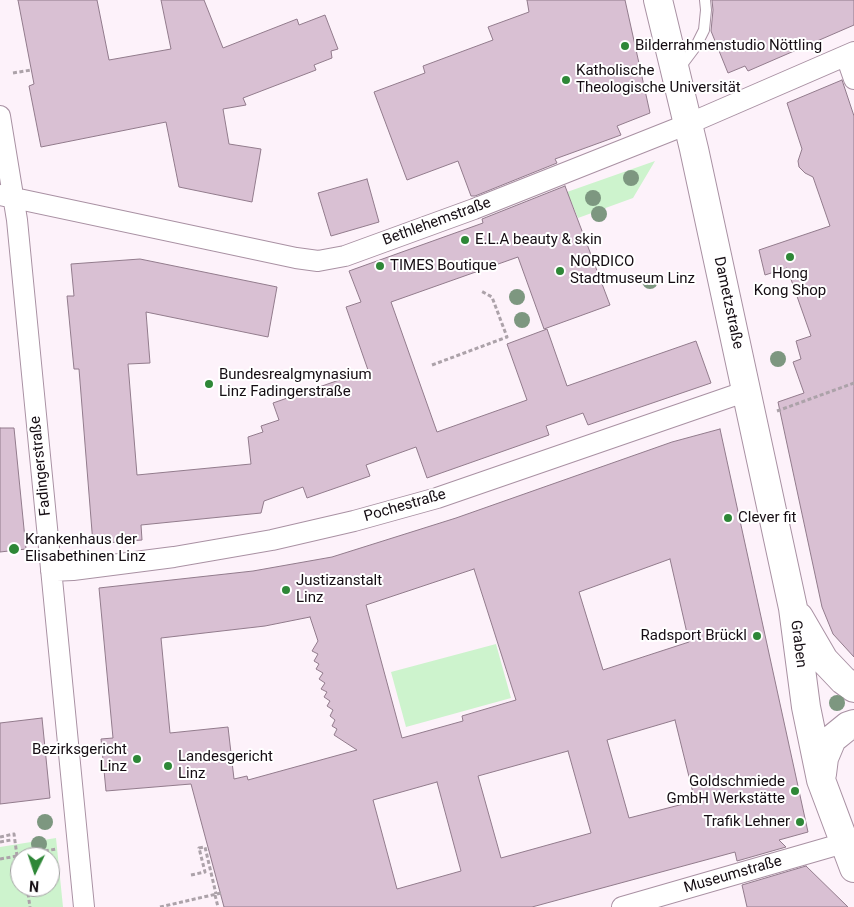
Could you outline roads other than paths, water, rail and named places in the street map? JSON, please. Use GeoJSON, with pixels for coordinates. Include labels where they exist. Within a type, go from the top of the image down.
{"type":"FeatureCollection","features":[{"type":"Feature","properties":{"kind":"main road","name":"Dametzstraße"},"geometry":{"type":"LineString","coordinates":[[658,0],[688,124],[793,608]]}},
{"type":"Feature","properties":{"kind":"main road","name":"Graben"},"geometry":{"type":"LineString","coordinates":[[793,608],[824,660],[843,680],[854,688]]}},
{"type":"Feature","properties":{"kind":"main road","name":"Graben"},"geometry":{"type":"LineString","coordinates":[[793,608],[806,707],[821,780],[854,868]]}},
{"type":"Feature","properties":{"kind":"main road","name":"Graben"},"geometry":{"type":"LineString","coordinates":[[821,780],[824,758],[832,740],[848,726],[854,724]]}},
{"type":"Feature","properties":{"kind":"street"},"geometry":{"type":"LineString","coordinates":[[850,54],[854,79]]}},
{"type":"Feature","properties":{"kind":"street","name":"Bethlehemstraße"},"geometry":{"type":"LineString","coordinates":[[7,196],[296,258],[318,261],[345,256],[474,210],[688,124],[850,54]]}},
{"type":"Feature","properties":{"kind":"street","name":"Fadingerstraße"},"geometry":{"type":"LineString","coordinates":[[0,116],[7,196],[51,571],[84,907]]}},
{"type":"Feature","properties":{"kind":"street","name":"Pochestraße"},"geometry":{"type":"LineString","coordinates":[[51,571],[73,570],[194,554],[272,540],[354,521],[436,498],[747,392]]}},
{"type":"Feature","properties":{"kind":"street","name":"Museumstraße"},"geometry":{"type":"LineString","coordinates":[[622,907],[844,843]]}},
{"type":"Feature","properties":{"kind":"lane"},"geometry":{"type":"LineString","coordinates":[[675,74],[696,46],[704,30],[705,0]]}},
{"type":"Feature","properties":{"kind":"place","name":"Bilderrahmenstudio Nöttling"},"geometry":{"type":"Point","coordinates":[625,46]}},
{"type":"Feature","properties":{"kind":"place","name":"Katholische Theologische Universität"},"geometry":{"type":"Point","coordinates":[566,80]}},
{"type":"Feature","properties":{"kind":"place","name":"E.L.A beauty & skin"},"geometry":{"type":"Point","coordinates":[465,240]}},
{"type":"Feature","properties":{"kind":"place","name":"Hong Kong Shop"},"geometry":{"type":"Point","coordinates":[790,257]}},
{"type":"Feature","properties":{"kind":"place","name":"TIMES Boutique"},"geometry":{"type":"Point","coordinates":[380,266]}},
{"type":"Feature","properties":{"kind":"place","name":"NORDICO Stadtmuseum Linz"},"geometry":{"type":"Point","coordinates":[560,271]}},
{"type":"Feature","properties":{"kind":"place","name":"Bundesrealgmynasium Linz Fadingerstraße"},"geometry":{"type":"Point","coordinates":[209,384]}},
{"type":"Feature","properties":{"kind":"place","name":"Clever fit"},"geometry":{"type":"Point","coordinates":[728,518]}},
{"type":"Feature","properties":{"kind":"place","name":"Krankenhaus der Elisabethinen Linz"},"geometry":{"type":"Point","coordinates":[14,549]}},
{"type":"Feature","properties":{"kind":"place","name":"Justizanstalt Linz"},"geometry":{"type":"Point","coordinates":[286,590]}},
{"type":"Feature","properties":{"kind":"place","name":"Radsport Brückl"},"geometry":{"type":"Point","coordinates":[757,636]}},
{"type":"Feature","properties":{"kind":"place","name":"Bezirksgericht Linz"},"geometry":{"type":"Point","coordinates":[137,759]}},
{"type":"Feature","properties":{"kind":"place","name":"Landesgericht Linz"},"geometry":{"type":"Point","coordinates":[168,766]}},
{"type":"Feature","properties":{"kind":"place","name":"Goldschmiede GmbH Werkstätte"},"geometry":{"type":"Point","coordinates":[795,791]}},
{"type":"Feature","properties":{"kind":"place","name":"Trafik Lehner"},"geometry":{"type":"Point","coordinates":[800,822]}}]}
